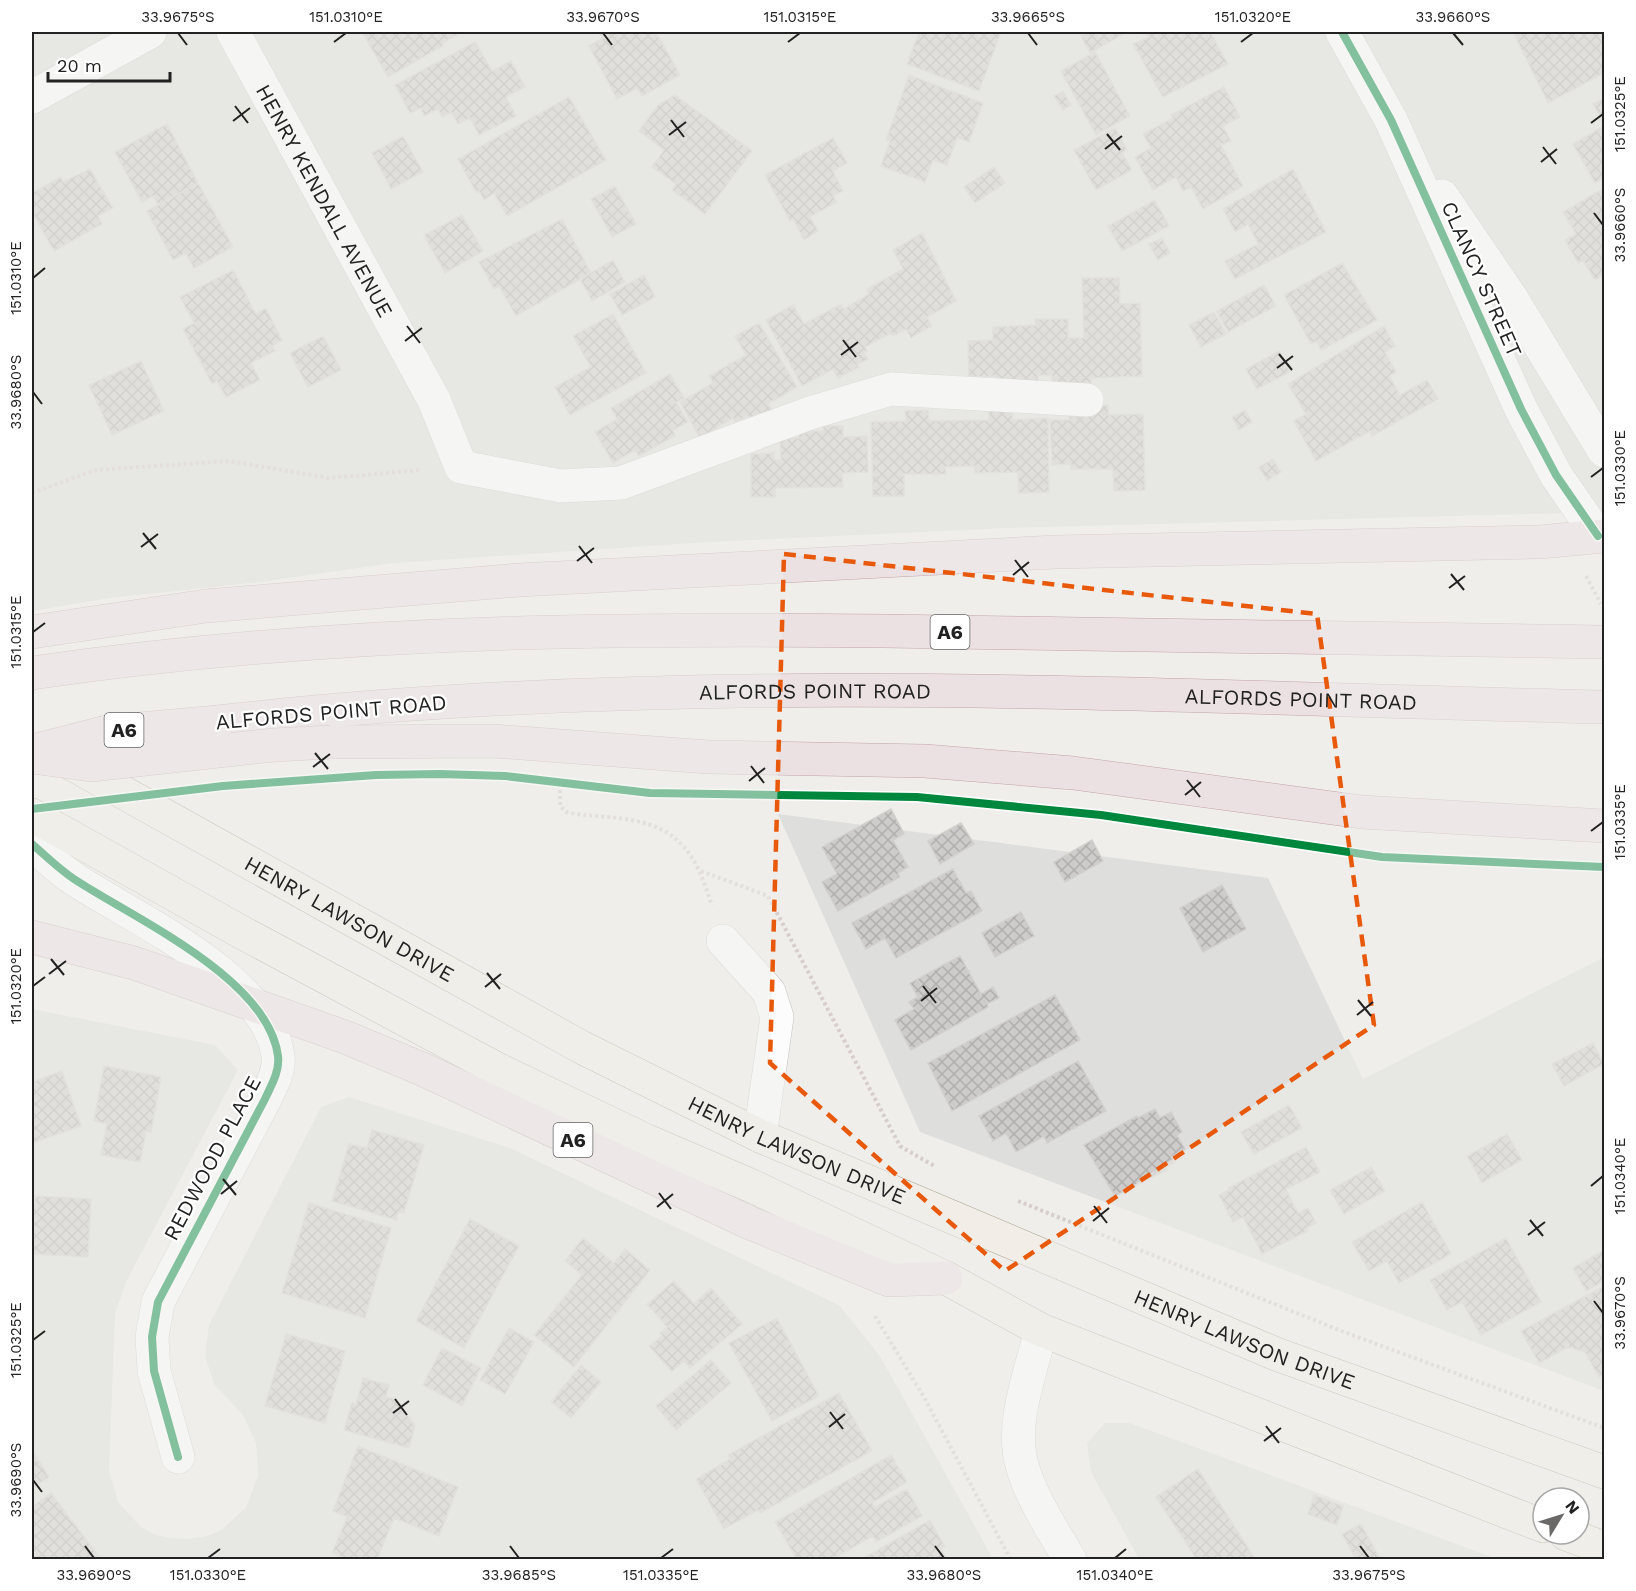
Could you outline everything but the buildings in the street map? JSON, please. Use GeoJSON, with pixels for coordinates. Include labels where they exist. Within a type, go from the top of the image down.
{"type":"FeatureCollection","features":[{"type":"Feature","properties":{"kind":"highway"},"geometry":{"type":"LineString","coordinates":[[32,632],[125,617],[280,599],[519,579],[992,555],[1506,543],[1597,547]]}},
{"type":"Feature","properties":{"kind":"highway","name":"A6"},"geometry":{"type":"LineString","coordinates":[[32,673],[182,653],[300,642],[414,636],[672,629],[1603,642]]}},
{"type":"Feature","properties":{"kind":"highway","name":"ALFORDS POINT ROAD"},"geometry":{"type":"LineString","coordinates":[[32,751],[107,732],[325,710],[545,696],[835,691],[1605,707]]}},
{"type":"Feature","properties":{"kind":"highway"},"geometry":{"type":"LineString","coordinates":[[32,757],[91,765],[274,745],[331,742],[494,741],[708,757],[949,763],[1072,773],[1362,812],[1605,826]]}},
{"type":"Feature","properties":{"kind":"highway","name":"A6"},"geometry":{"type":"LineString","coordinates":[[32,937],[74,945],[134,963],[345,1037],[422,1069],[750,1223],[889,1280],[946,1278]]}},
{"type":"Feature","properties":{"kind":"main road","name":"HENRY LAWSON DRIVE"},"geometry":{"type":"LineString","coordinates":[[32,742],[581,1047],[760,1136],[1276,1354],[1605,1472]]}},
{"type":"Feature","properties":{"kind":"main road"},"geometry":{"type":"LineString","coordinates":[[32,815],[223,923],[499,1070],[647,1141],[752,1186],[946,1278],[1041,1330],[1531,1521]]}},
{"type":"Feature","properties":{"kind":"street"},"geometry":{"type":"LineString","coordinates":[[32,97],[150,32]]}},
{"type":"Feature","properties":{"kind":"street","name":"HENRY KENDALL AVENUE"},"geometry":{"type":"LineString","coordinates":[[233,32],[434,400],[461,466]]}},
{"type":"Feature","properties":{"kind":"street","name":"CLANCY STREET"},"geometry":{"type":"LineString","coordinates":[[1342,32],[1390,120],[1521,409],[1597,547]]}},
{"type":"Feature","properties":{"kind":"street","name":"CLANCY STREET"},"geometry":{"type":"LineString","coordinates":[[1390,120],[1518,309],[1605,451]]}},
{"type":"Feature","properties":{"kind":"street"},"geometry":{"type":"LineString","coordinates":[[461,466],[561,486],[621,483],[810,413],[891,389],[1087,400]]}},
{"type":"Feature","properties":{"kind":"street","name":"REDWOOD PLACE"},"geometry":{"type":"LineString","coordinates":[[32,844],[73,878],[211,964],[255,1006],[274,1042],[278,1057],[276,1073],[265,1099],[158,1302],[152,1337],[154,1371],[178,1457]]}},
{"type":"Feature","properties":{"kind":"street"},"geometry":{"type":"LineString","coordinates":[[723,941],[769,992],[777,1017],[760,1136]]}},
{"type":"Feature","properties":{"kind":"street"},"geometry":{"type":"LineString","coordinates":[[1041,1330],[1022,1410],[1019,1448],[1022,1466],[1029,1482],[1070,1560]]}},
{"type":"Feature","properties":{"kind":"path"},"geometry":{"type":"LineString","coordinates":[[32,493],[96,470],[228,461],[329,478],[461,466]]}},
{"type":"Feature","properties":{"kind":"path"},"geometry":{"type":"LineString","coordinates":[[1597,547],[1605,609]]}},
{"type":"Feature","properties":{"kind":"path"},"geometry":{"type":"LineString","coordinates":[[550,782],[564,784],[560,806],[566,812],[633,820],[655,826],[676,838],[689,850],[701,872],[723,941]]}},
{"type":"Feature","properties":{"kind":"path"},"geometry":{"type":"LineString","coordinates":[[701,872],[768,896],[900,1146],[943,1170]]}},
{"type":"Feature","properties":{"kind":"path"},"geometry":{"type":"LineString","coordinates":[[1014,1199],[1344,1332],[1605,1428]]}},
{"type":"Feature","properties":{"kind":"path"},"geometry":{"type":"LineString","coordinates":[[874,1315],[925,1400],[1011,1560]]}},
{"type":"Feature","properties":{"kind":"highlighted area"},"geometry":{"type":"Polygon","coordinates":[[[784,554],[1317,614],[1374,1025],[1005,1271],[770,1063],[784,554]]]}},
{"type":"Feature","properties":{"kind":"shaded area"},"geometry":{"type":"Polygon","coordinates":[[[32,32],[1604,32],[1604,512],[1009,528],[708,542],[394,563],[261,582],[110,598],[32,611],[32,32]]]}},
{"type":"Feature","properties":{"kind":"shaded area"},"geometry":{"type":"Polygon","coordinates":[[[778,814],[1268,878],[1363,1079],[1604,957],[1604,1391],[920,1132],[778,814]]]}},
{"type":"Feature","properties":{"kind":"shaded area"},"geometry":{"type":"Polygon","coordinates":[[[32,1009],[215,1045],[238,1070],[127,1280],[115,1314],[109,1471],[118,1502],[141,1527],[156,1535],[171,1538],[188,1539],[208,1536],[223,1529],[246,1507],[258,1476],[256,1443],[243,1415],[214,1384],[205,1356],[209,1325],[321,1107],[349,1097],[510,1148],[839,1305],[880,1356],[993,1559],[32,1559],[32,1009]]]}},
{"type":"Feature","properties":{"kind":"shaded area"},"geometry":{"type":"Polygon","coordinates":[[[1105,1423],[1130,1423],[1497,1559],[1139,1559],[1091,1472],[1087,1443],[1105,1423]]]}},
{"type":"Feature","properties":{"kind":"cycle path"},"geometry":{"type":"LineString","coordinates":[[1342,32],[1391,120],[1521,409],[1556,475],[1598,536]]}},
{"type":"Feature","properties":{"kind":"cycle path"},"geometry":{"type":"LineString","coordinates":[[32,809],[223,786],[376,775],[505,776],[650,793],[917,797],[1101,815],[1382,857],[1604,867]]}},
{"type":"Feature","properties":{"kind":"cycle path"},"geometry":{"type":"LineString","coordinates":[[32,844],[74,879],[162,932],[225,976],[250,1001],[269,1028],[278,1056],[276,1073],[265,1099],[158,1302],[152,1337],[154,1371],[178,1457]]}}]}
